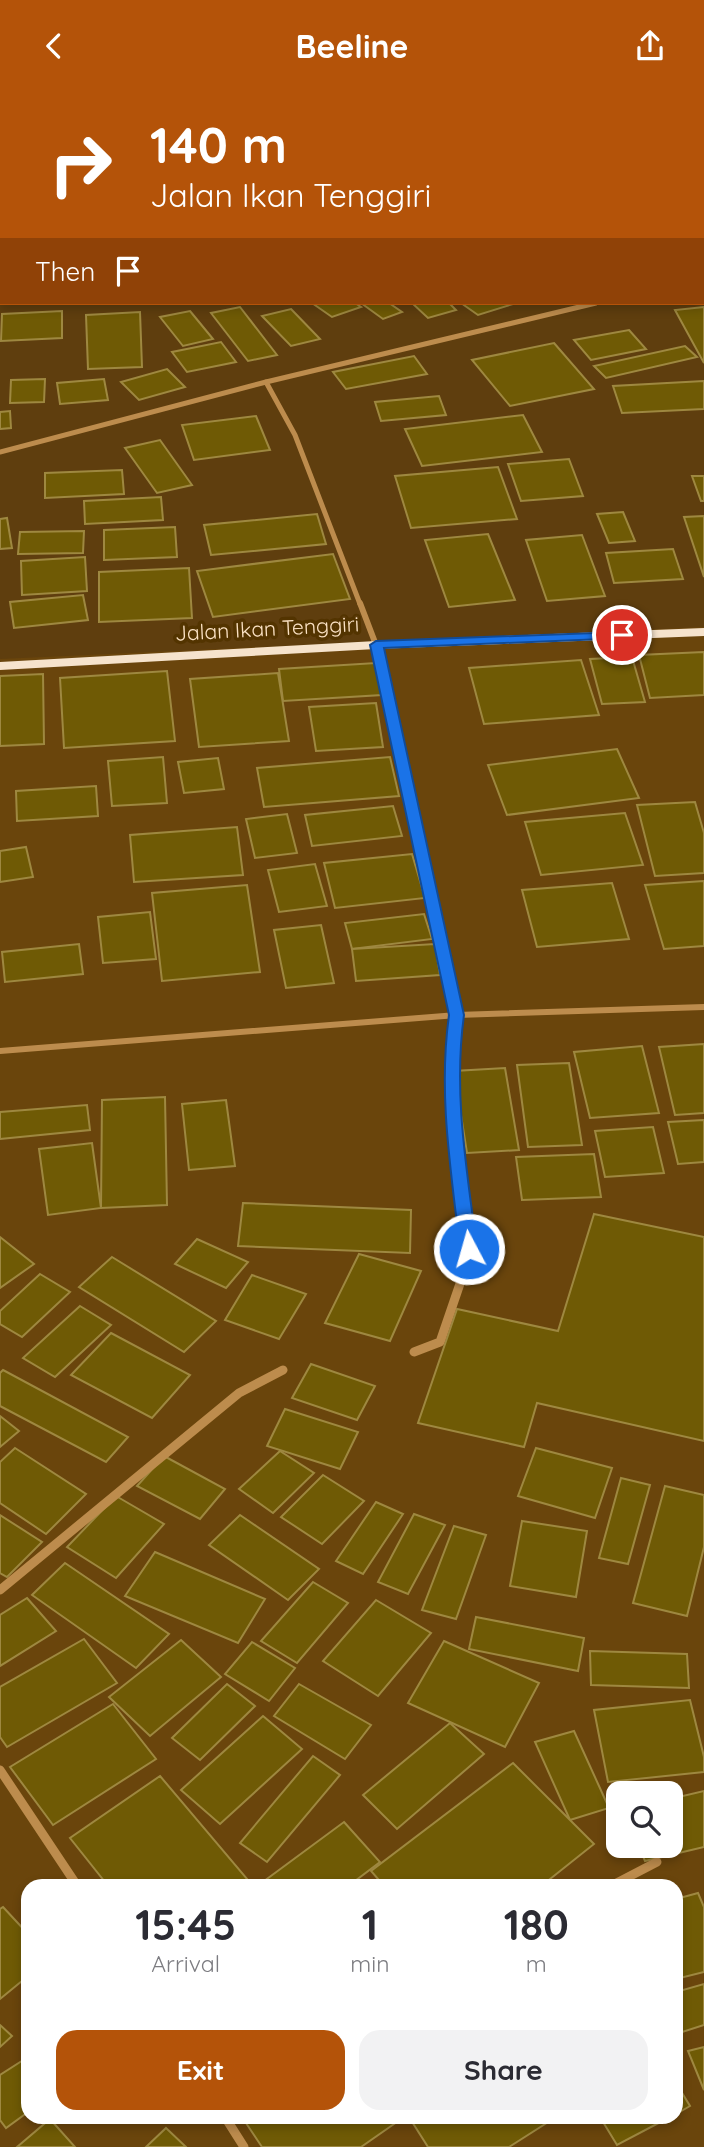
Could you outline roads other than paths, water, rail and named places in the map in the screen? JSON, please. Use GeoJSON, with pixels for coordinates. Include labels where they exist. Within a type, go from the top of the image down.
{"type":"FeatureCollection","features":[{"type":"Feature","properties":{"kind":"main road","name":"Jalan Ikan Tenggiri"},"geometry":{"type":"LineString","coordinates":[[0,666],[376,645],[704,632]]}},
{"type":"Feature","properties":{"kind":"street"},"geometry":{"type":"LineString","coordinates":[[0,452],[266,382],[588,305]]}},
{"type":"Feature","properties":{"kind":"street"},"geometry":{"type":"LineString","coordinates":[[266,382],[295,435],[376,645],[457,1015],[451,1054],[451,1105],[469,1249],[460,1290],[440,1342],[414,1352]]}},
{"type":"Feature","properties":{"kind":"street"},"geometry":{"type":"LineString","coordinates":[[0,1051],[457,1015],[704,1007]]}},
{"type":"Feature","properties":{"kind":"street"},"geometry":{"type":"LineString","coordinates":[[0,1590],[239,1393],[283,1370]]}},
{"type":"Feature","properties":{"kind":"street"},"geometry":{"type":"LineString","coordinates":[[0,1770],[73,1879]]}},
{"type":"Feature","properties":{"kind":"street"},"geometry":{"type":"LineString","coordinates":[[624,1879],[657,1862]]}},
{"type":"Feature","properties":{"kind":"street"},"geometry":{"type":"LineString","coordinates":[[229,2124],[244,2147]]}}]}
